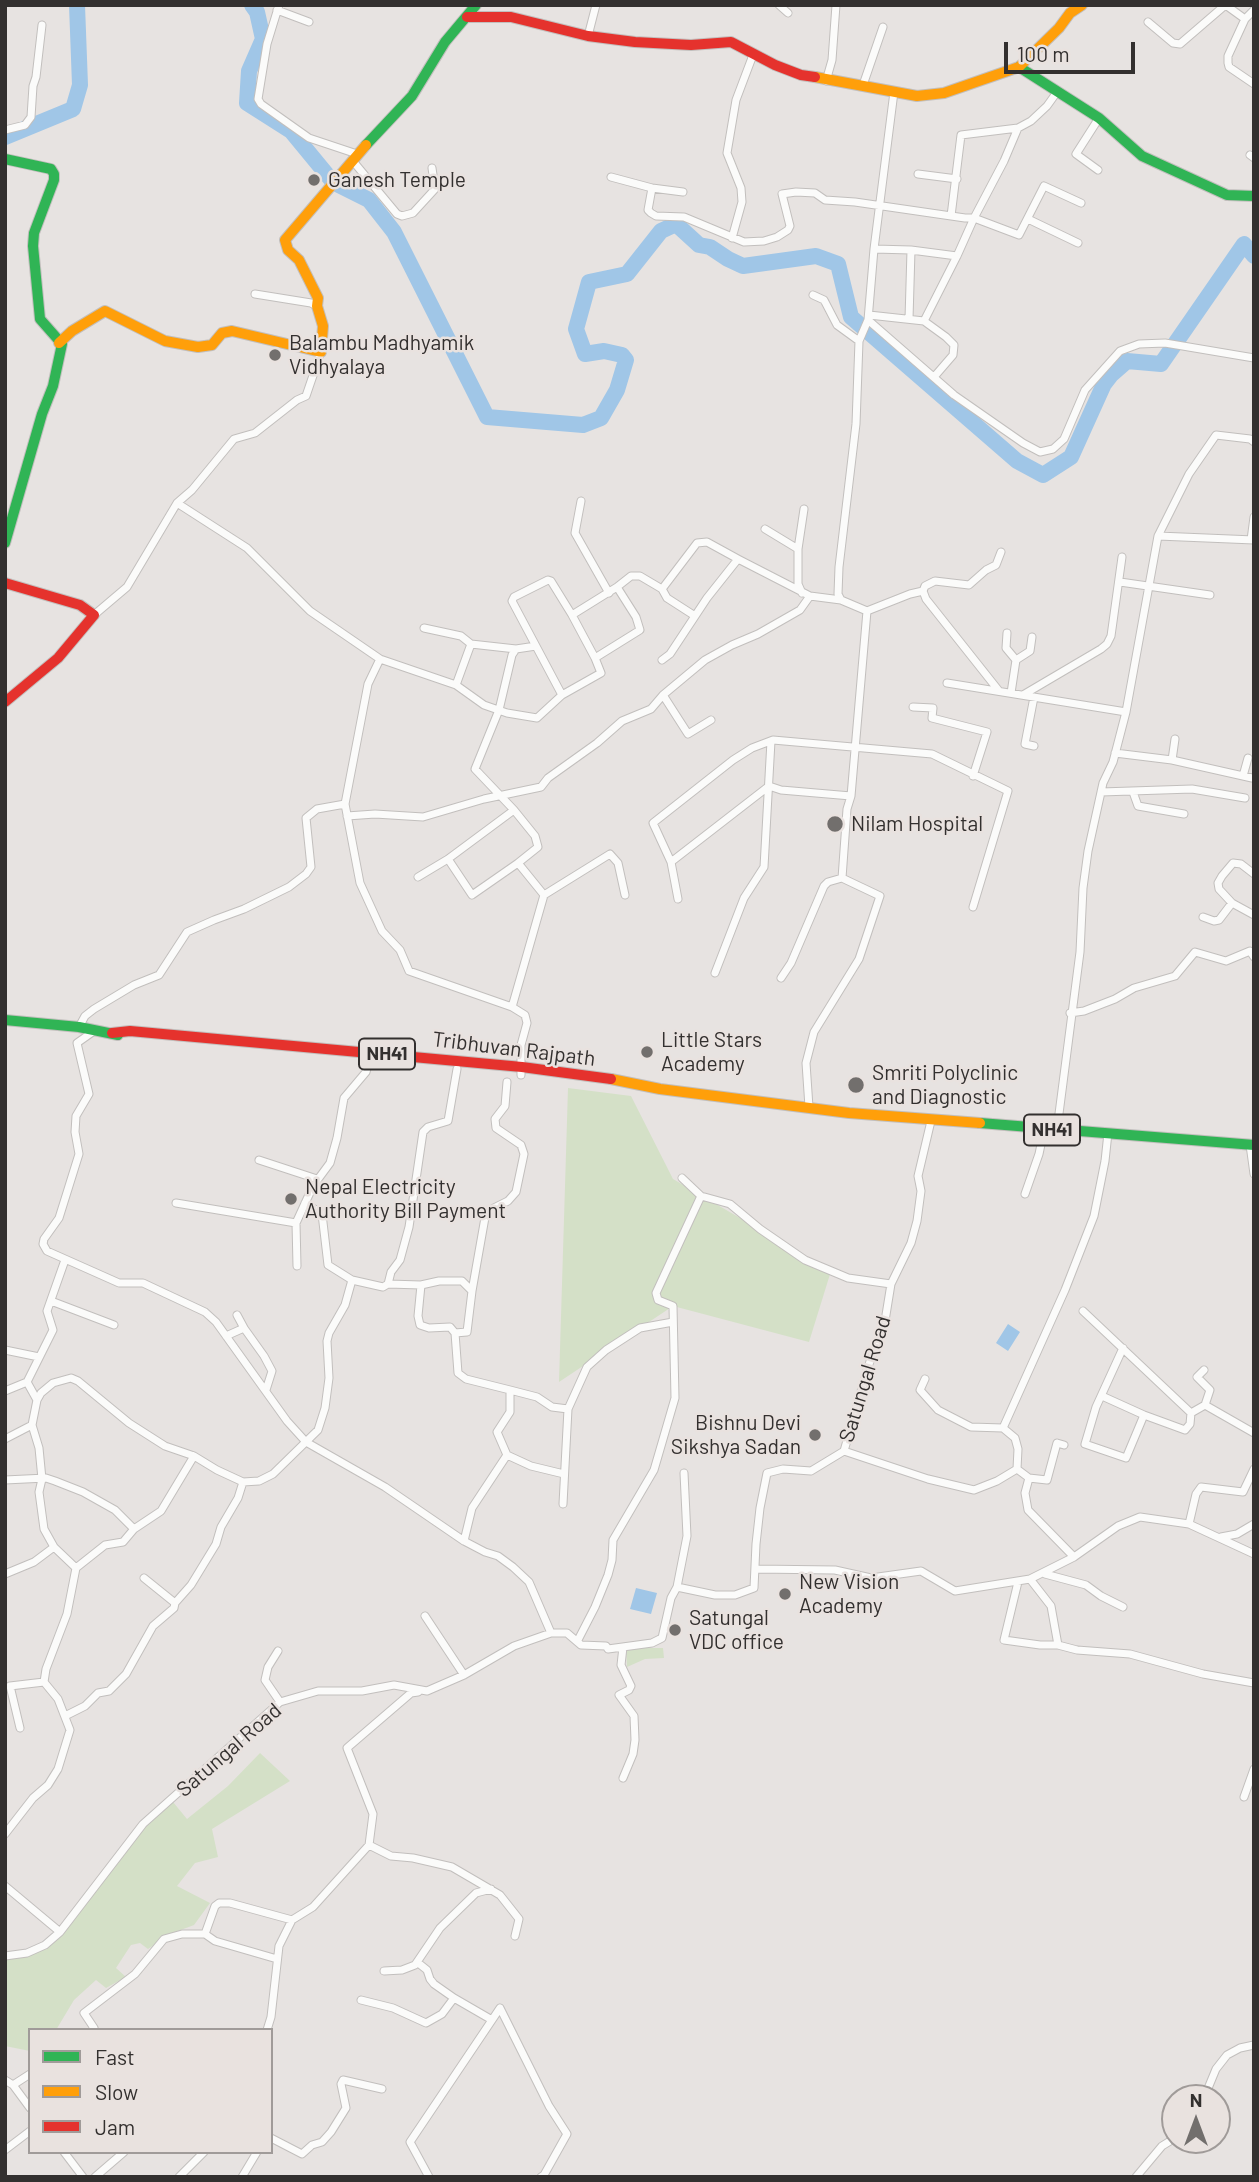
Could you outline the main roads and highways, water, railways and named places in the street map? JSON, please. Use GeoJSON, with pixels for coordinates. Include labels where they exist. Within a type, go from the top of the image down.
{"type":"FeatureCollection","features":[{"type":"Feature","properties":{"kind":"main road"},"geometry":{"type":"LineString","coordinates":[[59,343],[72,331],[105,311],[165,341],[198,347],[212,345],[222,333],[232,331],[321,352],[323,326],[317,306],[318,298],[299,260],[288,250],[285,240],[352,159],[377,136],[412,96],[439,51],[476,5]]}},
{"type":"Feature","properties":{"kind":"main road"},"geometry":{"type":"LineString","coordinates":[[467,17],[511,17],[588,36],[635,42],[691,45],[731,42],[753,55],[801,75],[917,96],[944,93],[1019,67],[1059,28],[1070,13],[1082,5]]}},
{"type":"Feature","properties":{"kind":"main road"},"geometry":{"type":"LineString","coordinates":[[1019,67],[1099,118],[1142,156],[1227,195],[1254,196]]}},
{"type":"Feature","properties":{"kind":"main road"},"geometry":{"type":"LineString","coordinates":[[5,159],[51,169],[54,174],[34,233],[33,246],[40,319],[62,344],[53,386],[42,414],[5,543]]}},
{"type":"Feature","properties":{"kind":"main road"},"geometry":{"type":"LineString","coordinates":[[5,583],[68,600],[94,615],[58,658],[5,702]]}},
{"type":"Feature","properties":{"kind":"main road","name":"Tribhuvan Rajpath"},"geometry":{"type":"LineString","coordinates":[[5,1020],[79,1027],[125,1038],[522,1071],[629,1090],[660,1089],[931,1121],[1252,1145]]}},
{"type":"Feature","properties":{"kind":"main road","name":"Tribhuvan Rajpath"},"geometry":{"type":"LineString","coordinates":[[370,1057],[457,1069],[522,1071]]}},
{"type":"Feature","properties":{"kind":"water"},"geometry":{"type":"Polygon","coordinates":[[[1008,1324],[1020,1332],[1008,1351],[996,1343],[1008,1324]]]}},
{"type":"Feature","properties":{"kind":"water"},"geometry":{"type":"Polygon","coordinates":[[[636,1588],[657,1593],[651,1614],[630,1609],[636,1588]]]}},
{"type":"Feature","properties":{"kind":"waterway"},"geometry":{"type":"LineString","coordinates":[[5,137],[73,109],[80,85],[77,5]]}},
{"type":"Feature","properties":{"kind":"waterway"},"geometry":{"type":"LineString","coordinates":[[252,5],[257,12],[263,39],[249,71],[247,103],[291,131],[333,182],[369,200],[394,232],[487,417],[583,425],[601,418],[617,390],[626,360],[622,355],[604,351],[585,354],[576,329],[589,282],[627,274],[661,231],[676,224],[699,245],[710,247],[743,266],[816,256],[838,264],[851,317],[1017,461],[1043,475],[1071,457],[1104,384],[1111,375],[1127,361],[1161,364],[1244,244],[1254,256]]}},
{"type":"Feature","properties":{"kind":"place","name":"Ganesh Temple"},"geometry":{"type":"Point","coordinates":[314,180]}},
{"type":"Feature","properties":{"kind":"place","name":"Balambu Madhyamik Vidhyalaya"},"geometry":{"type":"Point","coordinates":[275,355]}},
{"type":"Feature","properties":{"kind":"place","name":"Nilam Hospital"},"geometry":{"type":"Point","coordinates":[835,824]}},
{"type":"Feature","properties":{"kind":"place","name":"Little Stars Academy"},"geometry":{"type":"Point","coordinates":[647,1052]}},
{"type":"Feature","properties":{"kind":"place","name":"Smriti Polyclinic and Diagnostic"},"geometry":{"type":"Point","coordinates":[856,1085]}},
{"type":"Feature","properties":{"kind":"place","name":"Nepal Electricity Authority Bill Payment"},"geometry":{"type":"Point","coordinates":[291,1199]}},
{"type":"Feature","properties":{"kind":"place","name":"Bishnu Devi Sikshya Sadan"},"geometry":{"type":"Point","coordinates":[815,1435]}},
{"type":"Feature","properties":{"kind":"place","name":"New Vision Academy"},"geometry":{"type":"Point","coordinates":[785,1594]}},
{"type":"Feature","properties":{"kind":"place","name":"Satungal VDC office"},"geometry":{"type":"Point","coordinates":[675,1630]}}]}
